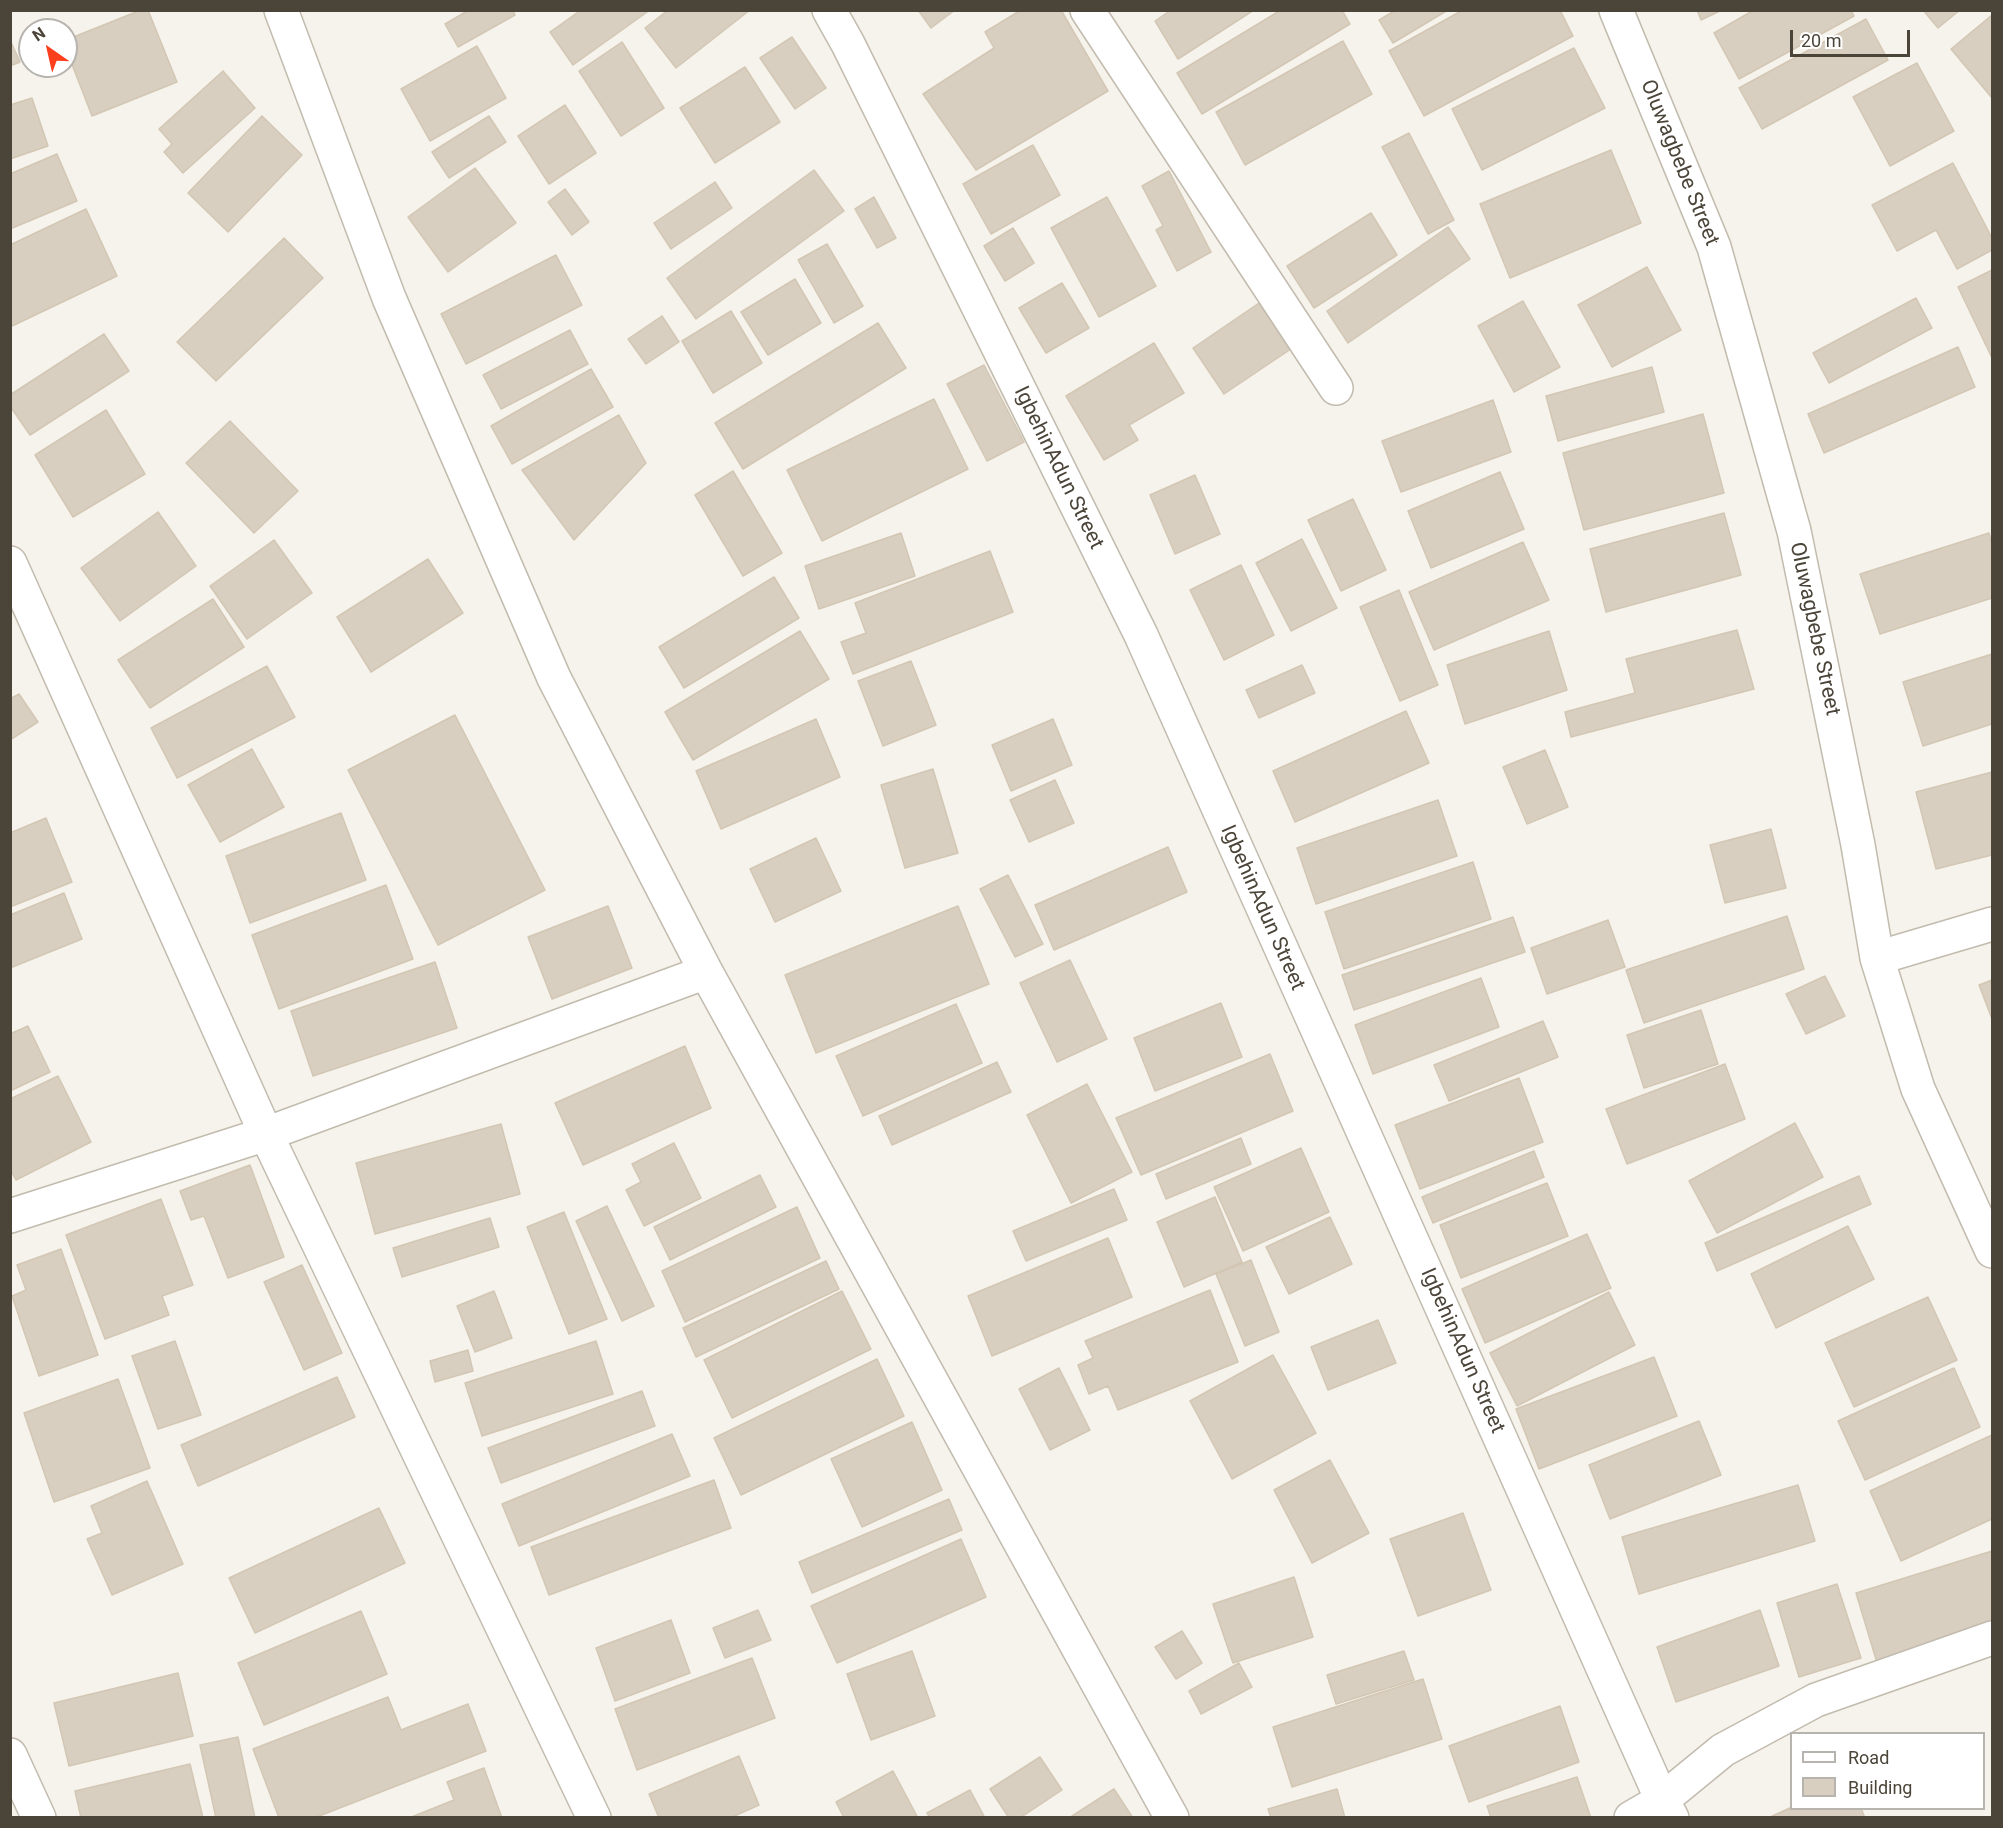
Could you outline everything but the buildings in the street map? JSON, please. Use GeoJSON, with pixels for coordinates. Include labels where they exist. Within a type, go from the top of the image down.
{"type":"FeatureCollection","features":[{"type":"Feature","properties":{"kind":"street"},"geometry":{"type":"LineString","coordinates":[[281,10],[389,298],[554,678],[706,972],[1172,1818]]}},
{"type":"Feature","properties":{"kind":"street","name":"IgbehinAdun Street"},"geometry":{"type":"LineString","coordinates":[[828,10],[854,55],[1141,635],[1667,1809]]}},
{"type":"Feature","properties":{"kind":"street"},"geometry":{"type":"LineString","coordinates":[[1087,10],[1336,388]]}},
{"type":"Feature","properties":{"kind":"street","name":"Oluwagbebe Street"},"geometry":{"type":"LineString","coordinates":[[1616,10],[1714,247],[1794,531],[1858,845],[1877,958],[1918,1089],[1992,1251]]}},
{"type":"Feature","properties":{"kind":"street"},"geometry":{"type":"LineString","coordinates":[[10,563],[266,1134],[594,1818]]}},
{"type":"Feature","properties":{"kind":"street"},"geometry":{"type":"LineString","coordinates":[[1877,958],[1992,924]]}},
{"type":"Feature","properties":{"kind":"street"},"geometry":{"type":"LineString","coordinates":[[10,1216],[266,1134],[706,972]]}},
{"type":"Feature","properties":{"kind":"street"},"geometry":{"type":"LineString","coordinates":[[1631,1818],[1667,1809],[1723,1750],[1816,1700],[1992,1638]]}},
{"type":"Feature","properties":{"kind":"street"},"geometry":{"type":"LineString","coordinates":[[10,1755],[39,1818]]}}]}
